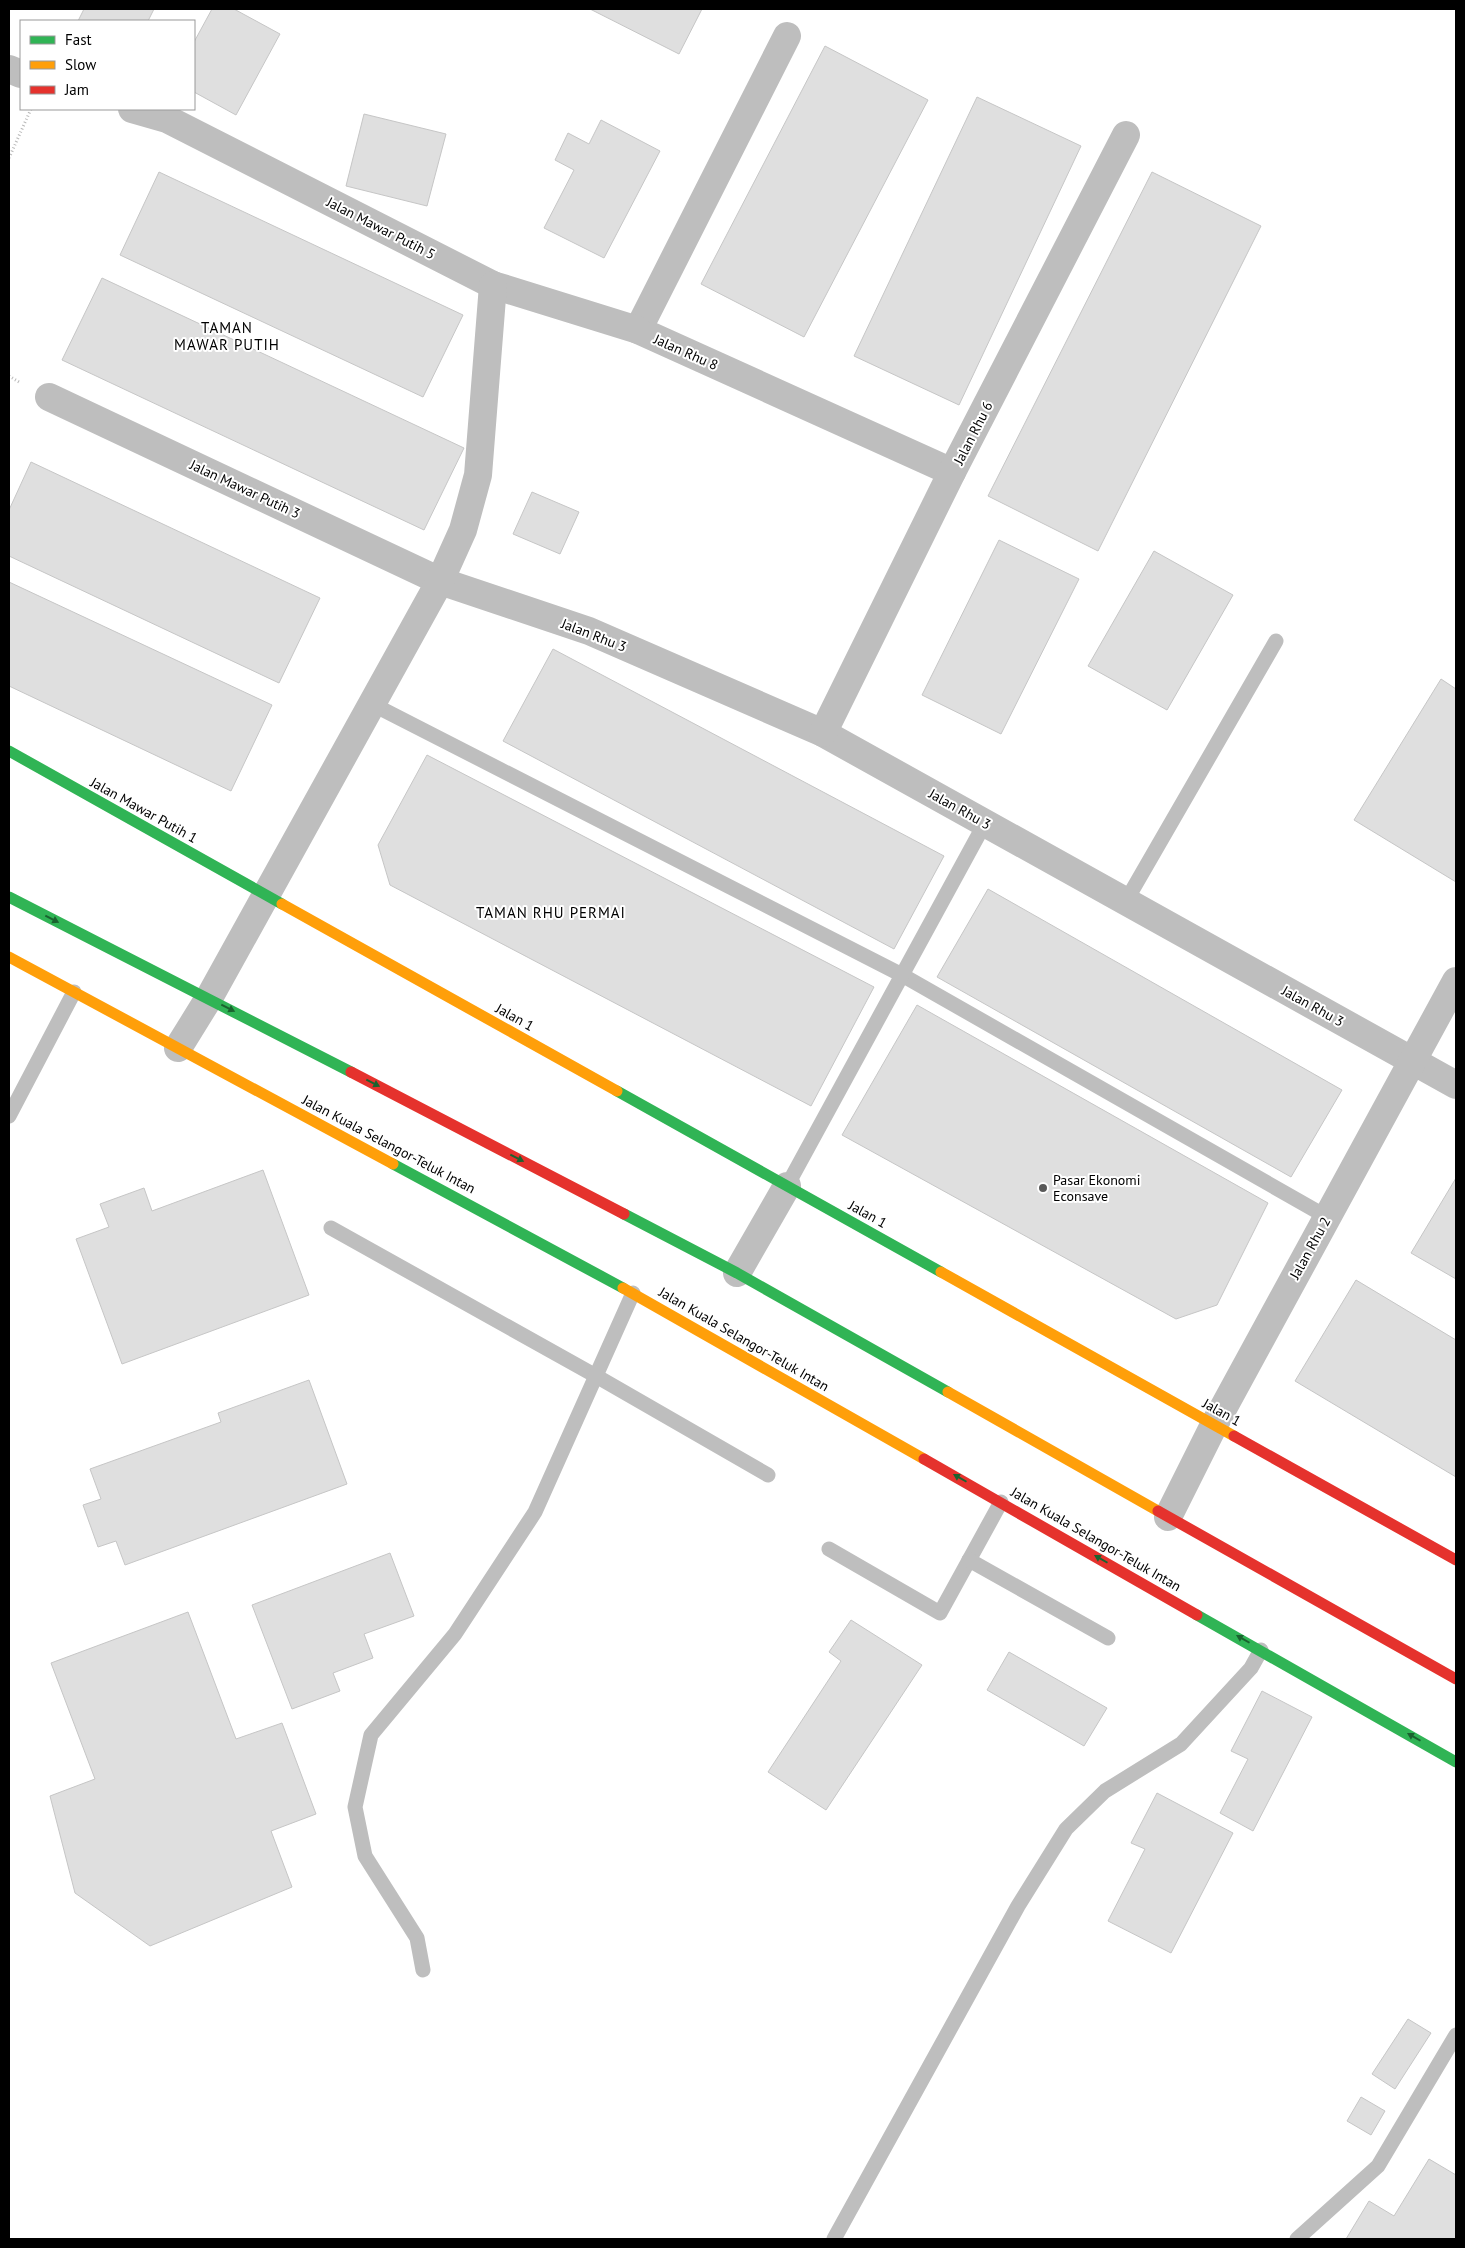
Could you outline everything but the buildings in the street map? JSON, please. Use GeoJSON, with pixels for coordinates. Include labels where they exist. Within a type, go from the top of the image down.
{"type":"FeatureCollection","features":[{"type":"Feature","properties":{"kind":"main road","name":"Jalan Mawar Putih 1"},"geometry":{"type":"LineString","coordinates":[[9,751],[265,895]]}},
{"type":"Feature","properties":{"kind":"main road","name":"Jalan 1"},"geometry":{"type":"LineString","coordinates":[[265,895],[1456,1560]]}},
{"type":"Feature","properties":{"kind":"main road"},"geometry":{"type":"LineString","coordinates":[[9,897],[210,998],[737,1273],[1456,1679]]}},
{"type":"Feature","properties":{"kind":"main road","name":"Jalan Kuala Selangor-Teluk Intan"},"geometry":{"type":"LineString","coordinates":[[9,957],[634,1293],[1456,1762]]}},
{"type":"Feature","properties":{"kind":"street","name":"Jalan Rhu 8"},"geometry":{"type":"LineString","coordinates":[[787,36],[638,330],[952,472]]}},
{"type":"Feature","properties":{"kind":"street","name":"Jalan Mawar Putih 5"},"geometry":{"type":"LineString","coordinates":[[135,110],[166,119],[493,285],[638,330]]}},
{"type":"Feature","properties":{"kind":"street","name":"Jalan Rhu 6"},"geometry":{"type":"LineString","coordinates":[[823,733],[952,472],[1126,135]]}},
{"type":"Feature","properties":{"kind":"street"},"geometry":{"type":"LineString","coordinates":[[178,1048],[210,998],[265,895],[440,581],[463,530],[478,475],[493,285]]}},
{"type":"Feature","properties":{"kind":"street","name":"Jalan Mawar Putih 3"},"geometry":{"type":"LineString","coordinates":[[49,397],[440,581]]}},
{"type":"Feature","properties":{"kind":"street","name":"Jalan Rhu 3"},"geometry":{"type":"LineString","coordinates":[[440,581],[589,631],[823,733],[1456,1085]]}},
{"type":"Feature","properties":{"kind":"street","name":"Jalan Rhu 2"},"geometry":{"type":"LineString","coordinates":[[1168,1517],[1214,1424],[1456,981]]}},
{"type":"Feature","properties":{"kind":"street"},"geometry":{"type":"LineString","coordinates":[[737,1273],[787,1186]]}},
{"type":"Feature","properties":{"kind":"lane"},"geometry":{"type":"LineString","coordinates":[[1126,901],[1276,641]]}},
{"type":"Feature","properties":{"kind":"lane"},"geometry":{"type":"LineString","coordinates":[[372,704],[902,975],[1327,1217]]}},
{"type":"Feature","properties":{"kind":"lane"},"geometry":{"type":"LineString","coordinates":[[787,1186],[984,823]]}},
{"type":"Feature","properties":{"kind":"lane"},"geometry":{"type":"LineString","coordinates":[[9,1116],[74,992]]}},
{"type":"Feature","properties":{"kind":"lane"},"geometry":{"type":"LineString","coordinates":[[331,1228],[596,1376],[768,1476]]}},
{"type":"Feature","properties":{"kind":"lane"},"geometry":{"type":"LineString","coordinates":[[423,1970],[417,1938],[365,1856],[355,1807],[371,1735],[455,1634],[535,1512],[634,1293]]}},
{"type":"Feature","properties":{"kind":"lane"},"geometry":{"type":"LineString","coordinates":[[828,1549],[940,1613],[1001,1502]]}},
{"type":"Feature","properties":{"kind":"lane"},"geometry":{"type":"LineString","coordinates":[[969,1560],[1108,1638]]}},
{"type":"Feature","properties":{"kind":"lane"},"geometry":{"type":"LineString","coordinates":[[834,2239],[1018,1906],[1066,1829],[1105,1791],[1181,1744],[1251,1668],[1261,1650]]}},
{"type":"Feature","properties":{"kind":"lane"},"geometry":{"type":"LineString","coordinates":[[1298,2239],[1378,2166],[1456,2035]]}},
{"type":"Feature","properties":{"kind":"path"},"geometry":{"type":"LineString","coordinates":[[9,158],[31,110]]}},
{"type":"Feature","properties":{"kind":"traffic: fast"},"geometry":{"type":"LineString","coordinates":[[9,751],[282,904]]}},
{"type":"Feature","properties":{"kind":"traffic: fast"},"geometry":{"type":"LineString","coordinates":[[9,897],[351,1072]]}},
{"type":"Feature","properties":{"kind":"traffic: fast"},"geometry":{"type":"LineString","coordinates":[[617,1091],[941,1272]]}},
{"type":"Feature","properties":{"kind":"traffic: fast"},"geometry":{"type":"LineString","coordinates":[[393,1164],[623,1288]]}},
{"type":"Feature","properties":{"kind":"traffic: fast"},"geometry":{"type":"LineString","coordinates":[[624,1214],[737,1273],[948,1392]]}},
{"type":"Feature","properties":{"kind":"traffic: fast"},"geometry":{"type":"LineString","coordinates":[[1197,1615],[1456,1762]]}},
{"type":"Feature","properties":{"kind":"traffic: slow"},"geometry":{"type":"LineString","coordinates":[[282,904],[617,1091]]}},
{"type":"Feature","properties":{"kind":"traffic: slow"},"geometry":{"type":"LineString","coordinates":[[9,957],[393,1164]]}},
{"type":"Feature","properties":{"kind":"traffic: slow"},"geometry":{"type":"LineString","coordinates":[[941,1272],[1234,1436]]}},
{"type":"Feature","properties":{"kind":"traffic: slow"},"geometry":{"type":"LineString","coordinates":[[623,1288],[924,1459]]}},
{"type":"Feature","properties":{"kind":"traffic: slow"},"geometry":{"type":"LineString","coordinates":[[948,1392],[1158,1511]]}},
{"type":"Feature","properties":{"kind":"traffic: jam"},"geometry":{"type":"LineString","coordinates":[[351,1072],[624,1214]]}},
{"type":"Feature","properties":{"kind":"traffic: jam"},"geometry":{"type":"LineString","coordinates":[[1234,1436],[1456,1560]]}},
{"type":"Feature","properties":{"kind":"traffic: jam"},"geometry":{"type":"LineString","coordinates":[[924,1459],[1197,1615]]}},
{"type":"Feature","properties":{"kind":"traffic: jam"},"geometry":{"type":"LineString","coordinates":[[1158,1511],[1456,1679]]}},
{"type":"Feature","properties":{"kind":"place","name":"Pasar Ekonomi Econsave"},"geometry":{"type":"Point","coordinates":[1043,1188]}},
{"type":"Feature","properties":{"kind":"district","name":"TAMAN MAWAR PUTIH"},"geometry":{"type":"Point","coordinates":[227,336]}},
{"type":"Feature","properties":{"kind":"district","name":"TAMAN RHU PERMAI"},"geometry":{"type":"Point","coordinates":[551,912]}}]}
